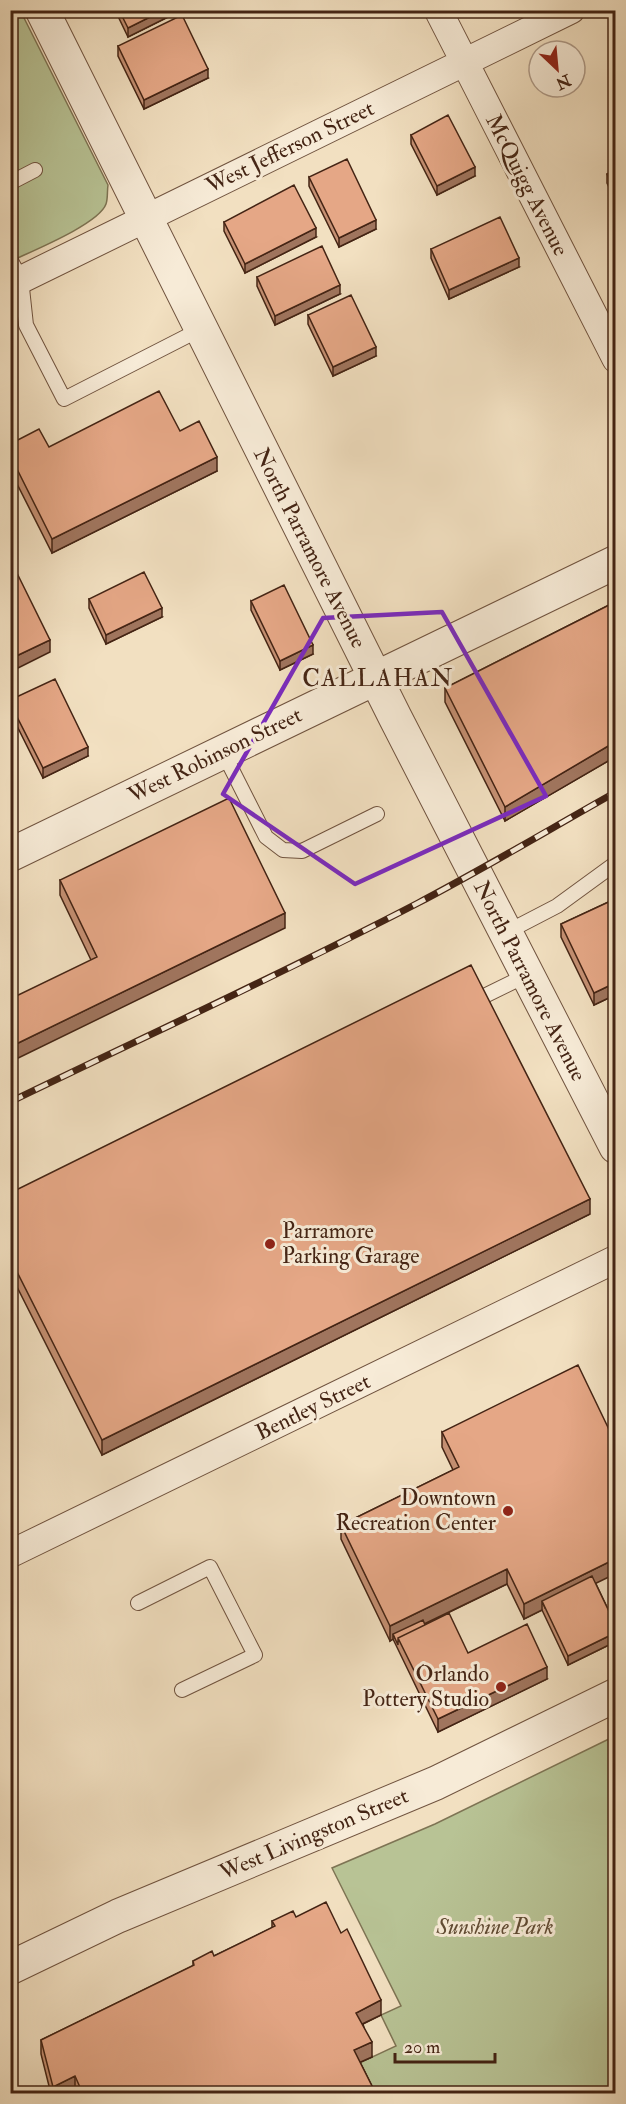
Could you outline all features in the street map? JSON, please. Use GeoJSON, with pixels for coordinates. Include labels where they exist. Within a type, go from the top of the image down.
{"type":"FeatureCollection","features":[{"type":"Feature","properties":{"kind":"street","name":"North Parramore Avenue"},"geometry":{"type":"LineString","coordinates":[[42,10],[375,677],[615,1147]]}},
{"type":"Feature","properties":{"kind":"street","name":"McQuigg Avenue"},"geometry":{"type":"LineString","coordinates":[[438,10],[615,359]]}},
{"type":"Feature","properties":{"kind":"street","name":"West Jefferson Street"},"geometry":{"type":"LineString","coordinates":[[14,274],[145,218],[571,10]]}},
{"type":"Feature","properties":{"kind":"street","name":"West Robinson Street"},"geometry":{"type":"LineString","coordinates":[[10,855],[615,562]]}},
{"type":"Feature","properties":{"kind":"street","name":"Bentley Street"},"geometry":{"type":"LineString","coordinates":[[10,1554],[615,1259]]}},
{"type":"Feature","properties":{"kind":"street","name":"West Livingston Street"},"geometry":{"type":"LineString","coordinates":[[10,1968],[118,1916],[436,1783],[615,1695]]}},
{"type":"Feature","properties":{"kind":"lane"},"geometry":{"type":"LineString","coordinates":[[10,183],[35,170]]}},
{"type":"Feature","properties":{"kind":"lane"},"geometry":{"type":"LineString","coordinates":[[14,274],[26,325],[64,399],[201,329]]}},
{"type":"Feature","properties":{"kind":"lane"},"geometry":{"type":"LineString","coordinates":[[223,752],[266,837],[283,850],[302,851],[377,814]]}},
{"type":"Feature","properties":{"kind":"lane"},"geometry":{"type":"LineString","coordinates":[[505,933],[557,906],[615,863]]}},
{"type":"Feature","properties":{"kind":"lane"},"geometry":{"type":"LineString","coordinates":[[462,1007],[527,975]]}},
{"type":"Feature","properties":{"kind":"lane"},"geometry":{"type":"LineString","coordinates":[[138,1604],[210,1567],[255,1655],[182,1690]]}},
{"type":"Feature","properties":{"kind":"highlighted area"},"geometry":{"type":"Polygon","coordinates":[[[442,612],[546,796],[355,884],[223,794],[323,618],[442,612]]]}},
{"type":"Feature","properties":{"kind":"green space"},"geometry":{"type":"Polygon","coordinates":[[[20,10],[108,185],[106,204],[101,212],[91,220],[64,236],[11,261],[10,11],[20,10]]]}},
{"type":"Feature","properties":{"kind":"green space","name":"Sunshine Park"},"geometry":{"type":"Polygon","coordinates":[[[615,1736],[615,2093],[369,2093],[355,2065],[396,2046],[381,2015],[401,2006],[332,1868],[435,1824],[615,1736]]]}},
{"type":"Feature","properties":{"kind":"building"},"geometry":{"type":"Polygon","coordinates":[[[119,10],[164,10],[128,28],[119,10]]]}},
{"type":"Feature","properties":{"kind":"building"},"geometry":{"type":"Polygon","coordinates":[[[182,15],[208,69],[144,100],[118,46],[182,15]]]}},
{"type":"Feature","properties":{"kind":"building"},"geometry":{"type":"Polygon","coordinates":[[[448,115],[475,167],[437,186],[411,135],[448,115]]]}},
{"type":"Feature","properties":{"kind":"building"},"geometry":{"type":"Polygon","coordinates":[[[347,159],[376,220],[339,238],[309,177],[347,159]]]}},
{"type":"Feature","properties":{"kind":"building"},"geometry":{"type":"Polygon","coordinates":[[[615,170],[615,191],[607,174],[615,170]]]}},
{"type":"Feature","properties":{"kind":"building"},"geometry":{"type":"Polygon","coordinates":[[[294,185],[316,228],[245,264],[224,222],[294,185]]]}},
{"type":"Feature","properties":{"kind":"building"},"geometry":{"type":"Polygon","coordinates":[[[500,217],[519,258],[449,290],[431,249],[500,217]]]}},
{"type":"Feature","properties":{"kind":"building"},"geometry":{"type":"Polygon","coordinates":[[[322,246],[340,285],[275,316],[257,277],[322,246]]]}},
{"type":"Feature","properties":{"kind":"building"},"geometry":{"type":"Polygon","coordinates":[[[351,295],[376,347],[333,367],[308,315],[351,295]]]}},
{"type":"Feature","properties":{"kind":"building"},"geometry":{"type":"Polygon","coordinates":[[[159,391],[180,431],[199,421],[217,457],[52,539],[10,455],[10,444],[39,429],[49,447],[159,391]]]}},
{"type":"Feature","properties":{"kind":"building"},"geometry":{"type":"Polygon","coordinates":[[[10,559],[50,640],[10,659],[10,559]]]}},
{"type":"Feature","properties":{"kind":"building"},"geometry":{"type":"Polygon","coordinates":[[[144,572],[162,608],[106,635],[89,599],[144,572]]]}},
{"type":"Feature","properties":{"kind":"building"},"geometry":{"type":"Polygon","coordinates":[[[284,585],[313,645],[280,661],[251,601],[284,585]]]}},
{"type":"Feature","properties":{"kind":"building"},"geometry":{"type":"Polygon","coordinates":[[[615,602],[615,742],[505,807],[445,688],[615,602]]]}},
{"type":"Feature","properties":{"kind":"building"},"geometry":{"type":"Polygon","coordinates":[[[55,679],[88,747],[43,768],[10,700],[55,679]]]}},
{"type":"Feature","properties":{"kind":"building"},"geometry":{"type":"Polygon","coordinates":[[[229,798],[285,913],[10,1047],[10,999],[97,957],[60,880],[229,798]]]}},
{"type":"Feature","properties":{"kind":"building"},"geometry":{"type":"Polygon","coordinates":[[[615,899],[615,983],[594,993],[561,924],[615,899]]]}},
{"type":"Feature","properties":{"kind":"building","name":"Parramore Parking Garage"},"geometry":{"type":"Polygon","coordinates":[[[471,965],[590,1199],[102,1440],[10,1258],[10,1193],[471,965]]]}},
{"type":"Feature","properties":{"kind":"building","name":"Downtown Recreation Center"},"geometry":{"type":"Polygon","coordinates":[[[578,1365],[615,1442],[615,1559],[524,1604],[507,1569],[390,1626],[341,1525],[459,1467],[442,1432],[578,1365]]]}},
{"type":"Feature","properties":{"kind":"building"},"geometry":{"type":"Polygon","coordinates":[[[592,1576],[615,1624],[615,1633],[568,1656],[542,1601],[592,1576]]]}},
{"type":"Feature","properties":{"kind":"building"},"geometry":{"type":"Polygon","coordinates":[[[449,1613],[468,1653],[527,1624],[547,1667],[438,1719],[398,1638],[449,1613]]]}},
{"type":"Feature","properties":{"kind":"building"},"geometry":{"type":"Polygon","coordinates":[[[423,1620],[425,1625],[398,1638],[398,1645],[393,1634],[423,1620]]]}},
{"type":"Feature","properties":{"kind":"building"},"geometry":{"type":"Polygon","coordinates":[[[326,1902],[341,1933],[347,1929],[381,2000],[356,2013],[372,2042],[354,2050],[376,2094],[83,2094],[75,2076],[53,2087],[41,2040],[194,1965],[193,1961],[212,1951],[214,1956],[275,1926],[272,1921],[293,1911],[296,1917],[326,1902]]]}},
{"type":"Feature","properties":{"kind":"railway"},"geometry":{"type":"LineString","coordinates":[[10,1102],[368,929],[468,876],[616,792]]}},
{"type":"Feature","properties":{"kind":"place","name":"Parramore Parking Garage"},"geometry":{"type":"Point","coordinates":[270,1244]}},
{"type":"Feature","properties":{"kind":"place","name":"Downtown Recreation Center"},"geometry":{"type":"Point","coordinates":[508,1511]}},
{"type":"Feature","properties":{"kind":"place","name":"Orlando Pottery Studio"},"geometry":{"type":"Point","coordinates":[501,1687]}},
{"type":"Feature","properties":{"kind":"district","name":"CALLAHAN"},"geometry":{"type":"Point","coordinates":[378,678]}}]}
